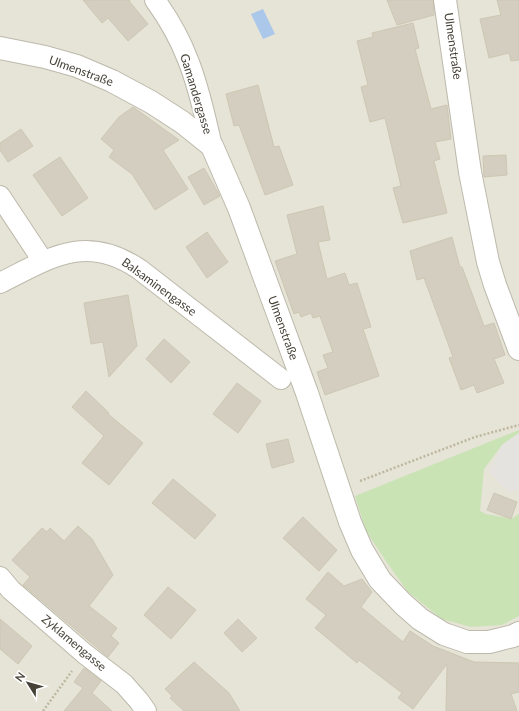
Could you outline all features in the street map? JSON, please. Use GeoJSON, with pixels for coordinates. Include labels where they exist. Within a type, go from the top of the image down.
{"type":"FeatureCollection","features":[{"type":"Feature","properties":{"kind":"street","name":"Gamandergasse"},"geometry":{"type":"LineString","coordinates":[[155,0],[188,59],[198,89],[212,146]]}},
{"type":"Feature","properties":{"kind":"street","name":"Ulmenstraße"},"geometry":{"type":"LineString","coordinates":[[445,0],[470,172],[488,262],[519,349]]}},
{"type":"Feature","properties":{"kind":"street","name":"Ulmenstraße"},"geometry":{"type":"LineString","coordinates":[[0,48],[20,51],[71,64],[112,81],[151,102],[182,122],[212,146],[239,208],[306,393],[350,522],[362,550],[380,580],[420,619],[444,634],[467,642],[489,642],[519,633]]}},
{"type":"Feature","properties":{"kind":"street"},"geometry":{"type":"LineString","coordinates":[[0,196],[43,262]]}},
{"type":"Feature","properties":{"kind":"street","name":"Balsaminengasse"},"geometry":{"type":"LineString","coordinates":[[0,283],[63,254],[85,250],[102,252],[126,260],[281,379]]}},
{"type":"Feature","properties":{"kind":"street","name":"Zyklamengasse"},"geometry":{"type":"LineString","coordinates":[[0,577],[12,590],[85,654],[124,684],[146,711]]}},
{"type":"Feature","properties":{"kind":"path"},"geometry":{"type":"LineString","coordinates":[[360,481],[475,437],[519,425]]}},
{"type":"Feature","properties":{"kind":"path"},"geometry":{"type":"LineString","coordinates":[[43,711],[85,654]]}},
{"type":"Feature","properties":{"kind":"shaded area"},"geometry":{"type":"Polygon","coordinates":[[[0,0],[519,0],[519,711],[0,711],[0,0]]]}},
{"type":"Feature","properties":{"kind":"shaded area"},"geometry":{"type":"Polygon","coordinates":[[[519,433],[519,490],[509,493],[489,472],[502,445],[519,433]]]}},
{"type":"Feature","properties":{"kind":"green space"},"geometry":{"type":"Polygon","coordinates":[[[519,430],[519,433],[502,445],[484,469],[480,511],[486,514],[511,519],[519,514],[519,616],[502,625],[471,627],[442,619],[408,592],[388,564],[366,531],[355,496],[519,430]]]}},
{"type":"Feature","properties":{"kind":"water"},"geometry":{"type":"Polygon","coordinates":[[[263,9],[275,34],[263,39],[251,14],[263,9]]]}},
{"type":"Feature","properties":{"kind":"building"},"geometry":{"type":"Polygon","coordinates":[[[83,0],[130,0],[129,1],[148,24],[128,41],[108,18],[102,23],[83,0]]]}},
{"type":"Feature","properties":{"kind":"building"},"geometry":{"type":"Polygon","coordinates":[[[387,0],[433,0],[434,15],[397,25],[387,0]]]}},
{"type":"Feature","properties":{"kind":"building"},"geometry":{"type":"Polygon","coordinates":[[[497,0],[519,0],[519,60],[511,61],[509,53],[489,58],[480,19],[501,15],[497,0]]]}},
{"type":"Feature","properties":{"kind":"building"},"geometry":{"type":"Polygon","coordinates":[[[413,23],[419,48],[415,49],[431,109],[447,105],[451,139],[435,142],[440,159],[434,161],[447,213],[403,223],[393,188],[401,186],[385,118],[370,122],[361,87],[368,85],[357,41],[373,37],[372,33],[413,23]]]}},
{"type":"Feature","properties":{"kind":"building"},"geometry":{"type":"Polygon","coordinates":[[[258,85],[274,147],[279,146],[293,185],[265,195],[239,125],[234,126],[226,94],[258,85]]]}},
{"type":"Feature","properties":{"kind":"building"},"geometry":{"type":"Polygon","coordinates":[[[133,107],[179,140],[163,150],[188,189],[155,210],[132,174],[109,157],[114,150],[101,139],[119,117],[133,107]]]}},
{"type":"Feature","properties":{"kind":"building"},"geometry":{"type":"Polygon","coordinates":[[[21,129],[33,146],[8,162],[0,150],[0,143],[21,129]]]}},
{"type":"Feature","properties":{"kind":"building"},"geometry":{"type":"Polygon","coordinates":[[[506,155],[507,175],[484,177],[483,156],[506,155]]]}},
{"type":"Feature","properties":{"kind":"building"},"geometry":{"type":"Polygon","coordinates":[[[60,157],[88,198],[62,216],[33,175],[60,157]]]}},
{"type":"Feature","properties":{"kind":"building"},"geometry":{"type":"Polygon","coordinates":[[[204,168],[220,196],[204,205],[188,177],[204,168]]]}},
{"type":"Feature","properties":{"kind":"building"},"geometry":{"type":"Polygon","coordinates":[[[323,206],[330,240],[318,242],[327,279],[345,273],[349,285],[357,283],[371,327],[363,329],[379,376],[325,395],[317,372],[328,368],[323,355],[333,352],[320,316],[313,318],[311,313],[301,317],[299,312],[294,314],[275,261],[297,254],[287,215],[323,206]]]}},
{"type":"Feature","properties":{"kind":"building"},"geometry":{"type":"Polygon","coordinates":[[[207,232],[228,262],[207,278],[186,247],[207,232]]]}},
{"type":"Feature","properties":{"kind":"building"},"geometry":{"type":"Polygon","coordinates":[[[452,237],[460,267],[462,267],[484,326],[494,323],[505,355],[494,359],[504,383],[477,393],[474,385],[461,390],[449,358],[453,357],[424,278],[417,280],[410,251],[452,237]]]}},
{"type":"Feature","properties":{"kind":"building"},"geometry":{"type":"Polygon","coordinates":[[[128,295],[137,346],[109,377],[103,342],[91,344],[84,303],[128,295]]]}},
{"type":"Feature","properties":{"kind":"building"},"geometry":{"type":"Polygon","coordinates":[[[164,339],[190,362],[171,383],[146,359],[164,339]]]}},
{"type":"Feature","properties":{"kind":"building"},"geometry":{"type":"Polygon","coordinates":[[[237,383],[261,401],[238,433],[213,414],[237,383]]]}},
{"type":"Feature","properties":{"kind":"building"},"geometry":{"type":"Polygon","coordinates":[[[86,391],[109,413],[108,414],[143,443],[109,485],[82,463],[104,436],[72,407],[86,391]]]}},
{"type":"Feature","properties":{"kind":"building"},"geometry":{"type":"Polygon","coordinates":[[[288,439],[294,462],[272,468],[266,444],[288,439]]]}},
{"type":"Feature","properties":{"kind":"building"},"geometry":{"type":"Polygon","coordinates":[[[173,479],[216,515],[195,539],[152,503],[173,479]]]}},
{"type":"Feature","properties":{"kind":"building"},"geometry":{"type":"Polygon","coordinates":[[[494,493],[517,502],[511,519],[487,510],[494,493]]]}},
{"type":"Feature","properties":{"kind":"building"},"geometry":{"type":"Polygon","coordinates":[[[303,517],[337,550],[319,571],[283,538],[303,517]]]}},
{"type":"Feature","properties":{"kind":"building"},"geometry":{"type":"Polygon","coordinates":[[[78,526],[92,539],[113,575],[89,606],[117,628],[111,636],[119,643],[108,657],[23,585],[30,577],[12,560],[42,528],[47,532],[50,528],[64,541],[78,526]]]}},
{"type":"Feature","properties":{"kind":"building"},"geometry":{"type":"Polygon","coordinates":[[[328,572],[344,586],[362,579],[372,592],[361,607],[403,642],[410,631],[433,646],[474,662],[519,663],[519,692],[511,694],[517,711],[446,711],[447,664],[413,709],[398,698],[402,693],[359,660],[357,663],[315,628],[326,615],[306,599],[328,572]]]}},
{"type":"Feature","properties":{"kind":"building"},"geometry":{"type":"Polygon","coordinates":[[[168,587],[196,610],[171,639],[144,615],[168,587]]]}},
{"type":"Feature","properties":{"kind":"building"},"geometry":{"type":"Polygon","coordinates":[[[0,619],[32,646],[18,664],[0,649],[0,619]]]}},
{"type":"Feature","properties":{"kind":"building"},"geometry":{"type":"Polygon","coordinates":[[[238,619],[257,638],[242,652],[224,633],[238,619]]]}},
{"type":"Feature","properties":{"kind":"building"},"geometry":{"type":"Polygon","coordinates":[[[194,662],[229,693],[240,711],[184,711],[170,698],[172,696],[165,689],[194,662]]]}},
{"type":"Feature","properties":{"kind":"building"},"geometry":{"type":"Polygon","coordinates":[[[84,668],[101,681],[92,693],[112,711],[64,711],[83,688],[74,682],[84,668]]]}}]}
